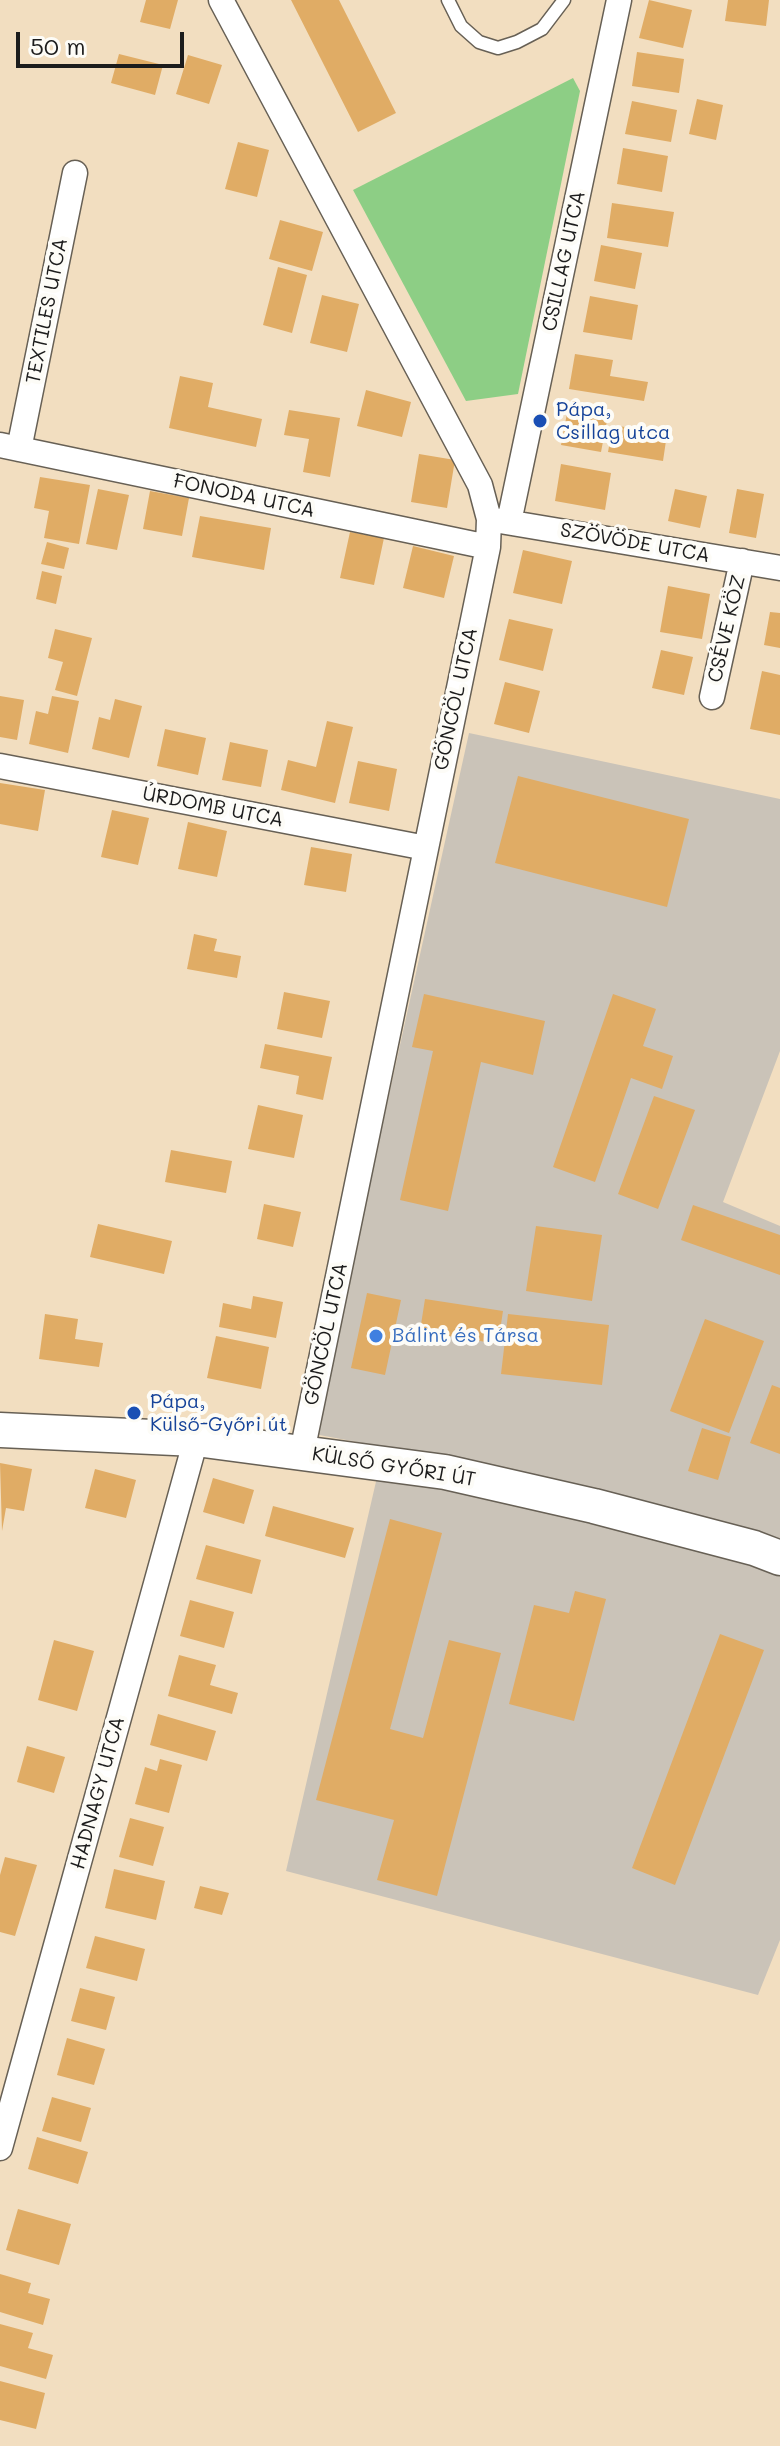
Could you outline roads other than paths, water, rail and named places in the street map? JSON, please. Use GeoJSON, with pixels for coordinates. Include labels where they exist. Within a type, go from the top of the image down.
{"type":"FeatureCollection","features":[{"type":"Feature","properties":{"kind":"main road","name":"KÜLSŐ GYŐRI ÚT"},"geometry":{"type":"LineString","coordinates":[[0,1430],[196,1439],[445,1472],[594,1506],[754,1548],[780,1558]]}},
{"type":"Feature","properties":{"kind":"street","name":"GÖNCÖL UTCA"},"geometry":{"type":"LineString","coordinates":[[221,0],[499,521],[488,547],[302,1452]]}},
{"type":"Feature","properties":{"kind":"street","name":"CSILLAG UTCA"},"geometry":{"type":"LineString","coordinates":[[499,521],[619,0]]}},
{"type":"Feature","properties":{"kind":"street","name":"TEXTILES UTCA"},"geometry":{"type":"LineString","coordinates":[[10,447],[75,173]]}},
{"type":"Feature","properties":{"kind":"street","name":"FONODA UTCA"},"geometry":{"type":"LineString","coordinates":[[10,447],[488,547]]}},
{"type":"Feature","properties":{"kind":"street","name":"SZÖVÖDE UTCA"},"geometry":{"type":"LineString","coordinates":[[499,521],[780,568]]}},
{"type":"Feature","properties":{"kind":"street","name":"CSÉVE KÖZ"},"geometry":{"type":"LineString","coordinates":[[712,697],[742,561]]}},
{"type":"Feature","properties":{"kind":"street","name":"ÚRDOMB UTCA"},"geometry":{"type":"LineString","coordinates":[[0,766],[426,848]]}},
{"type":"Feature","properties":{"kind":"street","name":"HADNAGY UTCA"},"geometry":{"type":"LineString","coordinates":[[0,2148],[196,1439]]}},
{"type":"Feature","properties":{"kind":"lane"},"geometry":{"type":"LineString","coordinates":[[448,0],[461,26],[479,42],[498,48],[542,29],[564,0]]}},
{"type":"Feature","properties":{"kind":"place","name":"Pápa, Csillag utca"},"geometry":{"type":"Point","coordinates":[540,421]}},
{"type":"Feature","properties":{"kind":"place","name":"Bálint és Társa"},"geometry":{"type":"Point","coordinates":[376,1336]}},
{"type":"Feature","properties":{"kind":"place","name":"Pápa, Külső-Győri út"},"geometry":{"type":"Point","coordinates":[134,1413]}}]}
